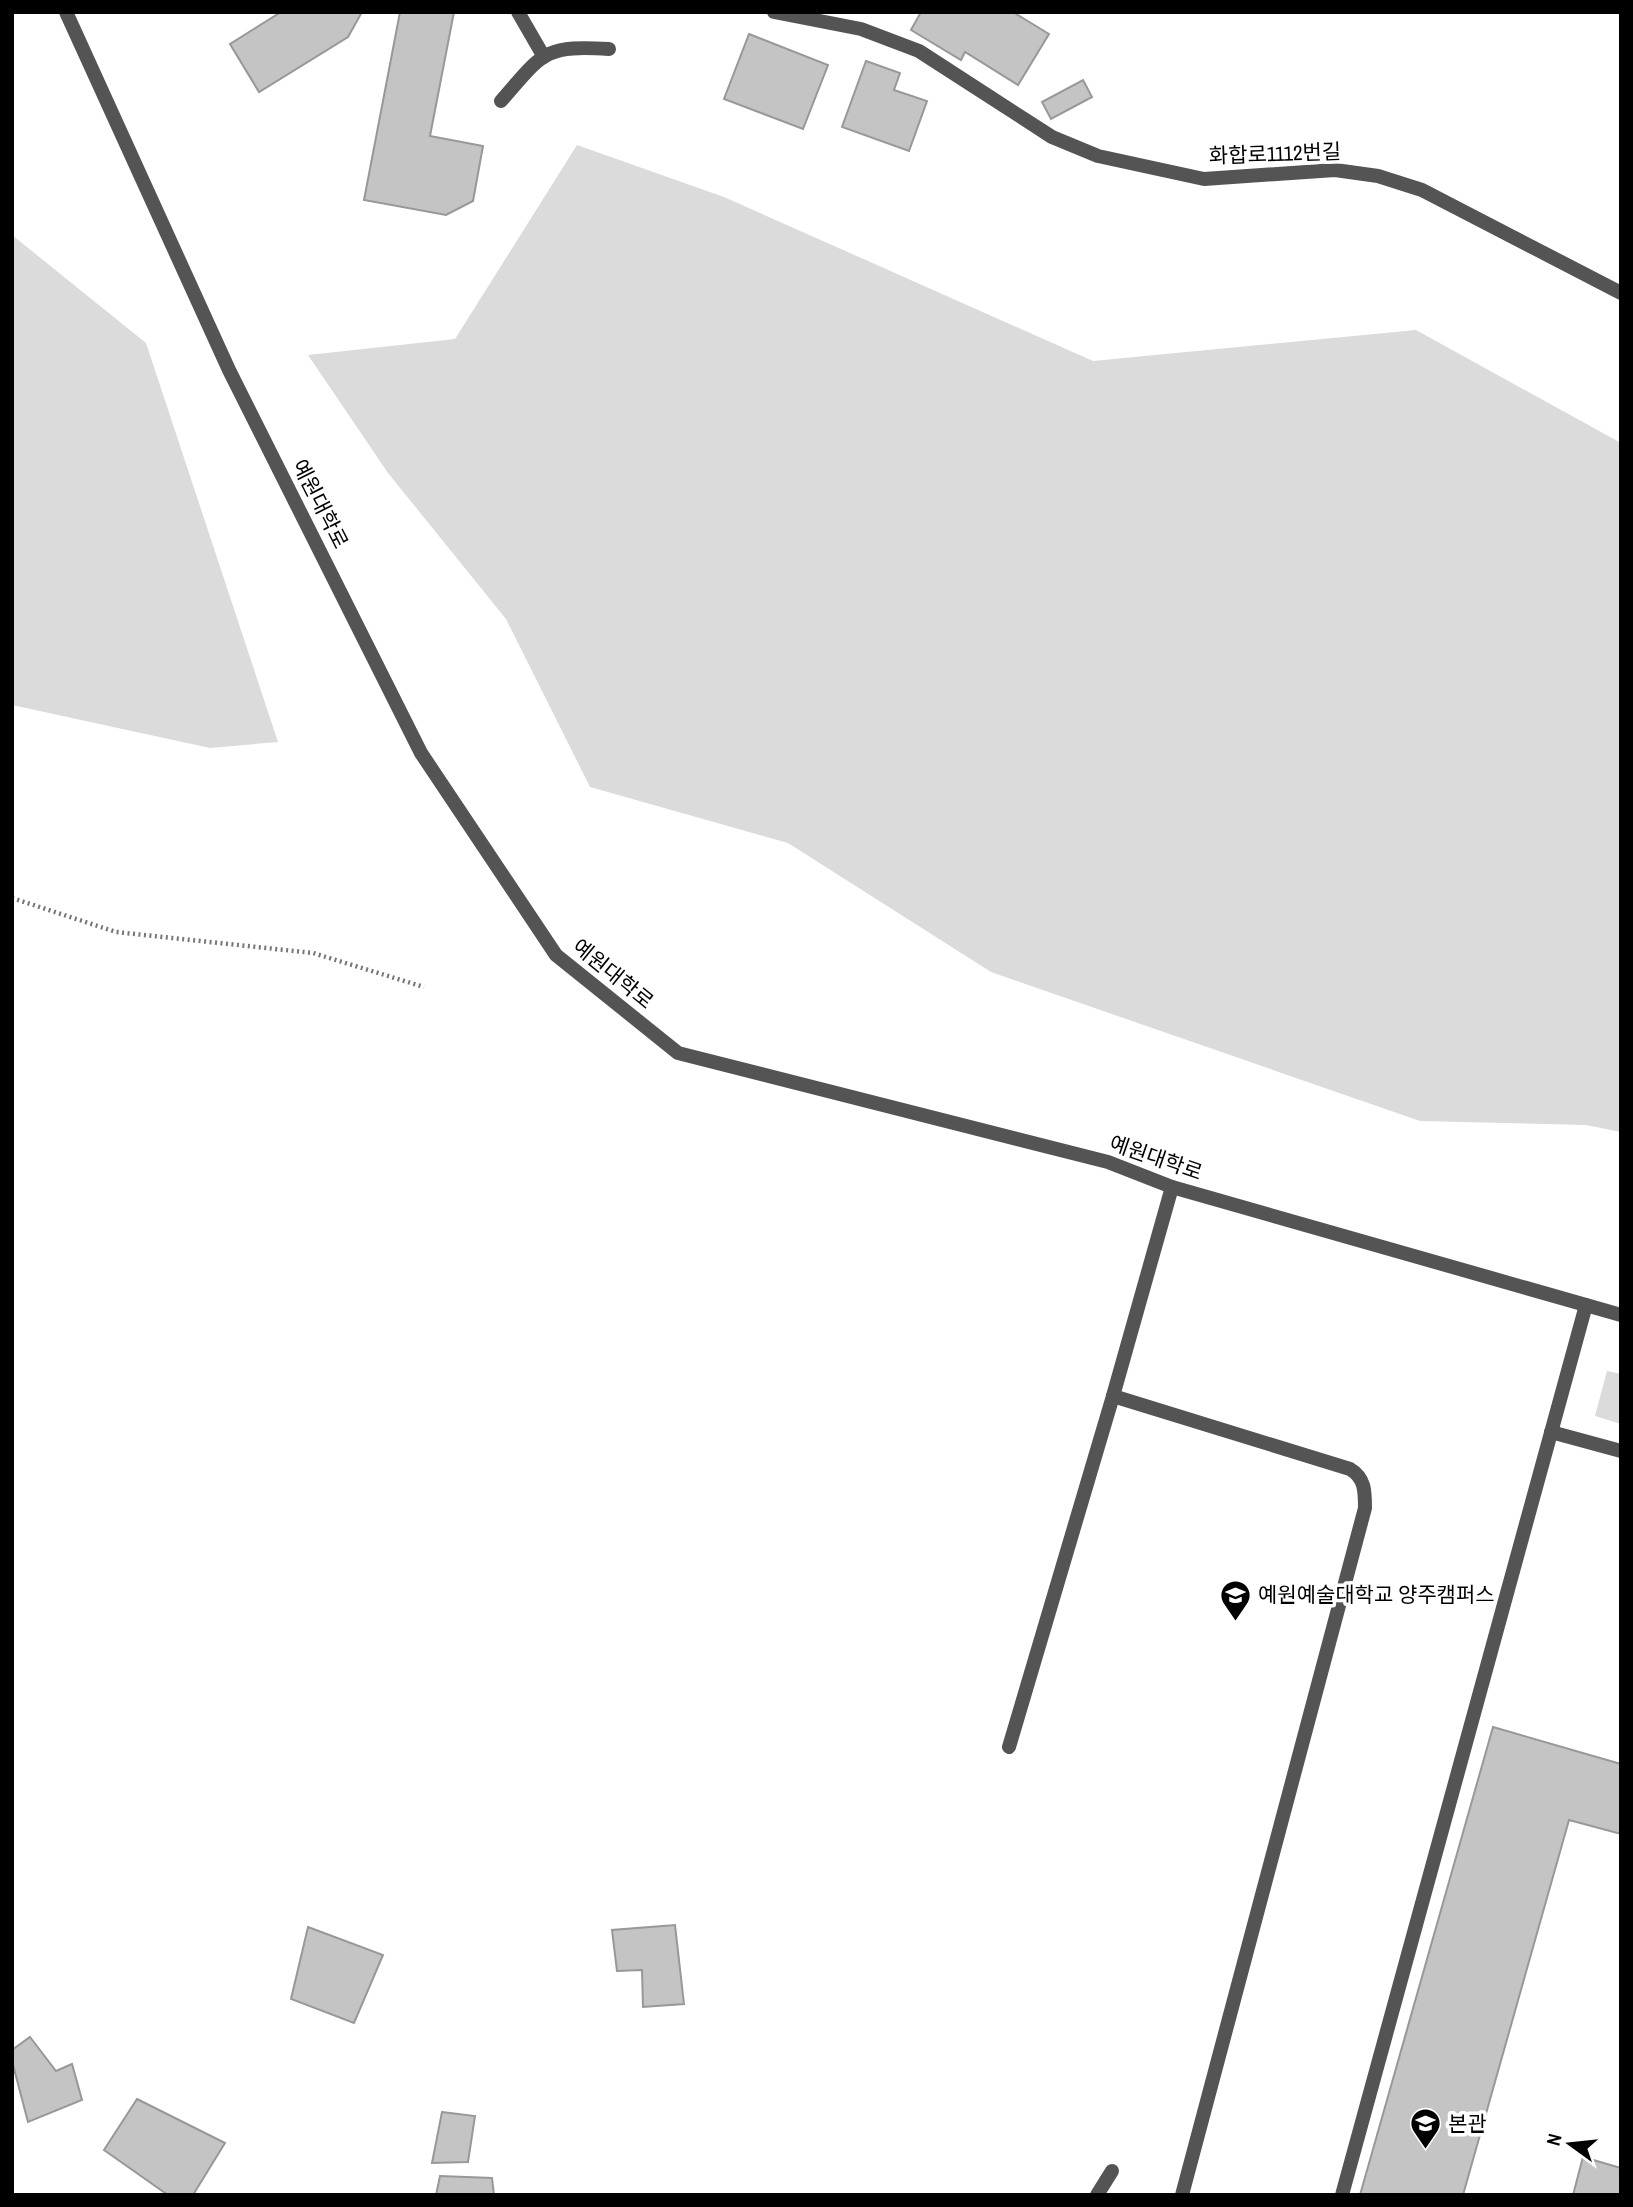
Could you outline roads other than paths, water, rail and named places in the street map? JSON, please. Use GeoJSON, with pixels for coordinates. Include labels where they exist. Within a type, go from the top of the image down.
{"type":"FeatureCollection","features":[{"type":"Feature","properties":{"kind":"street","name":"예원대학로"},"geometry":{"type":"LineString","coordinates":[[66,12],[229,370],[421,752],[556,955],[678,1053],[1108,1162],[1172,1187],[1621,1315]]}},
{"type":"Feature","properties":{"kind":"street"},"geometry":{"type":"LineString","coordinates":[[518,12],[544,57]]}},
{"type":"Feature","properties":{"kind":"street","name":"화합로1112번길"},"geometry":{"type":"LineString","coordinates":[[774,12],[861,29],[919,51],[1052,137],[1098,156],[1204,179],[1335,170],[1378,176],[1422,190],[1621,293]]}},
{"type":"Feature","properties":{"kind":"street"},"geometry":{"type":"LineString","coordinates":[[501,101],[544,57],[566,47],[609,49]]}},
{"type":"Feature","properties":{"kind":"street"},"geometry":{"type":"LineString","coordinates":[[1009,1747],[1172,1187]]}},
{"type":"Feature","properties":{"kind":"street"},"geometry":{"type":"LineString","coordinates":[[1342,2195],[1586,1305]]}},
{"type":"Feature","properties":{"kind":"street"},"geometry":{"type":"LineString","coordinates":[[1113,1396],[1336,1464],[1356,1473],[1365,1492],[1365,1508],[1182,2195]]}},
{"type":"Feature","properties":{"kind":"street"},"geometry":{"type":"LineString","coordinates":[[1551,1432],[1621,1451]]}},
{"type":"Feature","properties":{"kind":"street"},"geometry":{"type":"LineString","coordinates":[[1097,2195],[1112,2171]]}},
{"type":"Feature","properties":{"kind":"place","name":"예원예술대학교 양주캠퍼스"},"geometry":{"type":"Point","coordinates":[1235,1622]}},
{"type":"Feature","properties":{"kind":"place","name":"본관"},"geometry":{"type":"Point","coordinates":[1425,2151]}}]}
